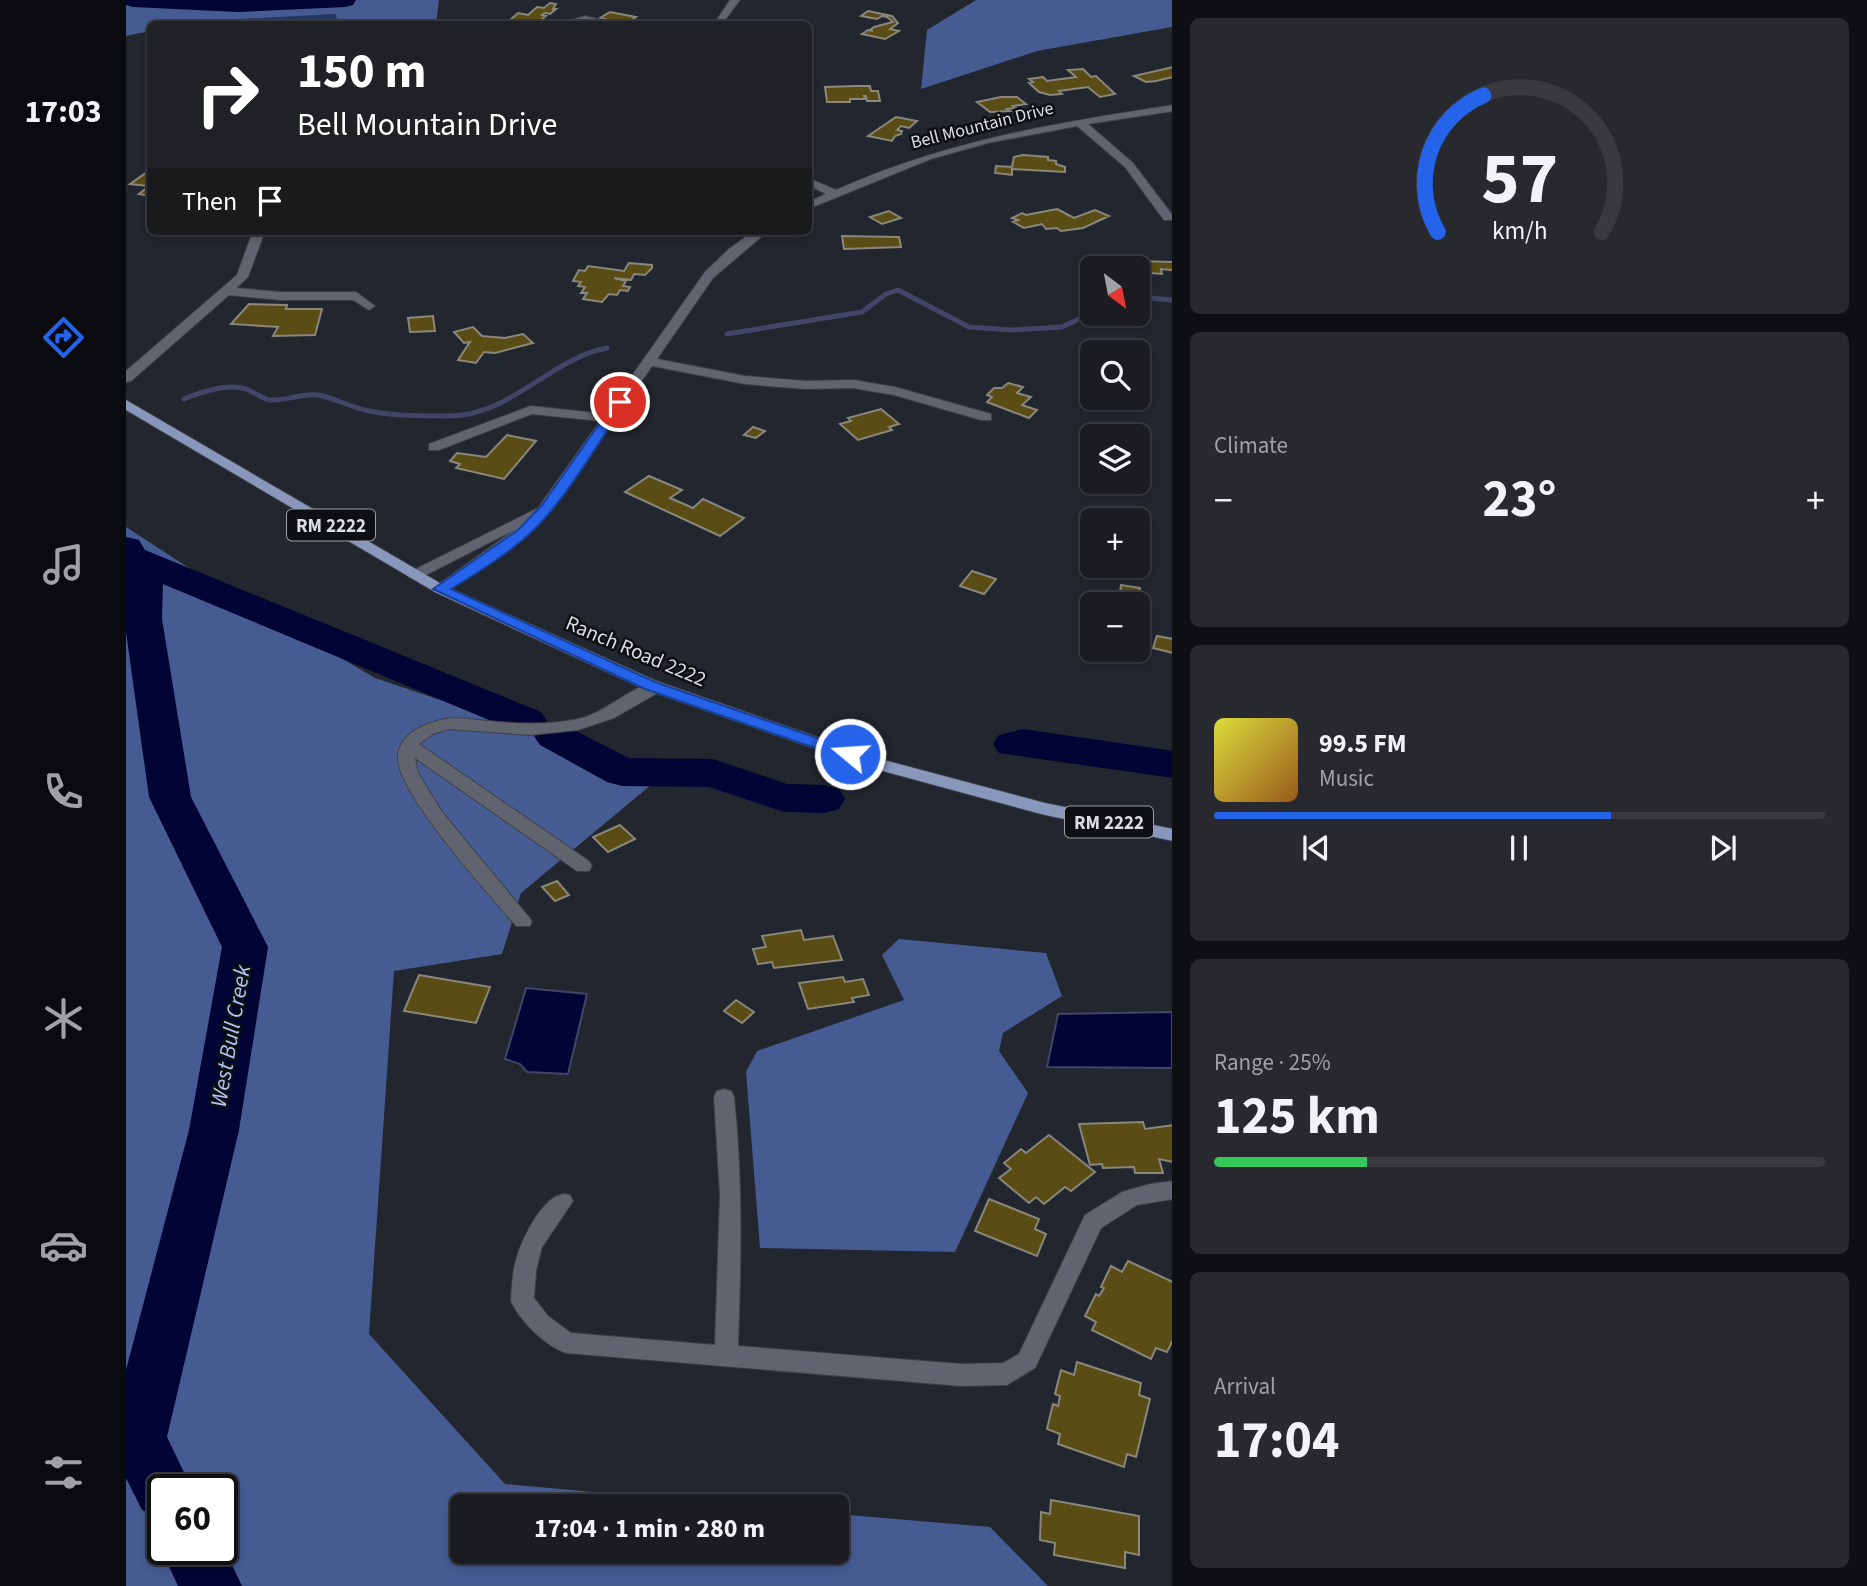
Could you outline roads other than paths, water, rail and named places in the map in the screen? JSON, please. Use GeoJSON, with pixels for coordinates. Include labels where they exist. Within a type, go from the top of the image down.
{"type":"FeatureCollection","features":[{"type":"Feature","properties":{"kind":"main road","name":"Ranch Road 2222"},"geometry":{"type":"LineString","coordinates":[[126,404],[440,589],[655,687],[874,762],[1045,809],[1172,835]]}},
{"type":"Feature","properties":{"kind":"street"},"geometry":{"type":"LineString","coordinates":[[720,21],[735,0]]}},
{"type":"Feature","properties":{"kind":"street"},"geometry":{"type":"LineString","coordinates":[[577,21],[594,21]]}},
{"type":"Feature","properties":{"kind":"street","name":"Bell Mountain Drive"},"geometry":{"type":"LineString","coordinates":[[812,204],[895,168],[953,149],[1079,122],[1172,108]]}},
{"type":"Feature","properties":{"kind":"street"},"geometry":{"type":"LineString","coordinates":[[1079,122],[1122,155],[1136,170],[1168,218]]}},
{"type":"Feature","properties":{"kind":"street"},"geometry":{"type":"LineString","coordinates":[[812,183],[836,194]]}},
{"type":"Feature","properties":{"kind":"street"},"geometry":{"type":"LineString","coordinates":[[126,378],[242,277],[258,235]]}},
{"type":"Feature","properties":{"kind":"street"},"geometry":{"type":"LineString","coordinates":[[440,589],[480,565],[523,533],[547,507],[709,275],[733,252],[756,235]]}},
{"type":"Feature","properties":{"kind":"street"},"geometry":{"type":"LineString","coordinates":[[226,291],[280,296],[356,296],[369,306]]}},
{"type":"Feature","properties":{"kind":"street"},"geometry":{"type":"LineString","coordinates":[[649,361],[745,380],[805,386],[853,384],[895,390],[986,417]]}},
{"type":"Feature","properties":{"kind":"street"},"geometry":{"type":"LineString","coordinates":[[434,447],[531,410],[609,418]]}},
{"type":"Feature","properties":{"kind":"street"},"geometry":{"type":"LineString","coordinates":[[415,575],[547,507]]}},
{"type":"Feature","properties":{"kind":"street"},"geometry":{"type":"LineString","coordinates":[[523,921],[448,830],[412,780],[406,760],[410,746],[418,734],[435,726],[449,724],[542,728],[577,725],[598,718],[655,687]]}},
{"type":"Feature","properties":{"kind":"street"},"geometry":{"type":"LineString","coordinates":[[410,746],[583,866]]}},
{"type":"Feature","properties":{"kind":"street"},"geometry":{"type":"LineString","coordinates":[[724,1097],[732,1158],[732,1240],[726,1356]]}},
{"type":"Feature","properties":{"kind":"street"},"geometry":{"type":"LineString","coordinates":[[562,1201],[537,1231],[523,1271],[522,1301],[540,1323],[566,1343],[961,1375],[1007,1374],[1027,1361],[1093,1222],[1111,1205],[1133,1196],[1172,1190]]}},
{"type":"Feature","properties":{"kind":"waterway"},"geometry":{"type":"LineString","coordinates":[[133,0],[238,5],[345,0]]}},
{"type":"Feature","properties":{"kind":"waterway"},"geometry":{"type":"LineString","coordinates":[[727,334],[862,312],[886,294],[898,290],[969,327],[1012,330],[1062,327],[1080,319]]}},
{"type":"Feature","properties":{"kind":"waterway"},"geometry":{"type":"LineString","coordinates":[[1150,298],[1172,300]]}},
{"type":"Feature","properties":{"kind":"waterway"},"geometry":{"type":"LineString","coordinates":[[184,399],[215,389],[239,387],[270,400],[318,395],[363,410],[388,414],[471,414],[511,397],[567,363],[607,348]]}},
{"type":"Feature","properties":{"kind":"waterway","name":"West Bull Creek"},"geometry":{"type":"LineString","coordinates":[[126,548],[131,557]]}},
{"type":"Feature","properties":{"kind":"waterway"},"geometry":{"type":"LineString","coordinates":[[131,557],[527,721]]}},
{"type":"Feature","properties":{"kind":"waterway","name":"West Bull Creek"},"geometry":{"type":"LineString","coordinates":[[131,557],[146,587],[143,619],[170,797],[245,947],[214,1130],[137,1439],[155,1474]]}},
{"type":"Feature","properties":{"kind":"waterway"},"geometry":{"type":"LineString","coordinates":[[554,736],[622,772],[713,773],[784,798],[824,799]]}},
{"type":"Feature","properties":{"kind":"waterway"},"geometry":{"type":"LineString","coordinates":[[1013,744],[1023,742],[1172,765]]}},
{"type":"Feature","properties":{"kind":"waterway","name":"West Bull Creek"},"geometry":{"type":"LineString","coordinates":[[200,1565],[211,1586]]}}]}
